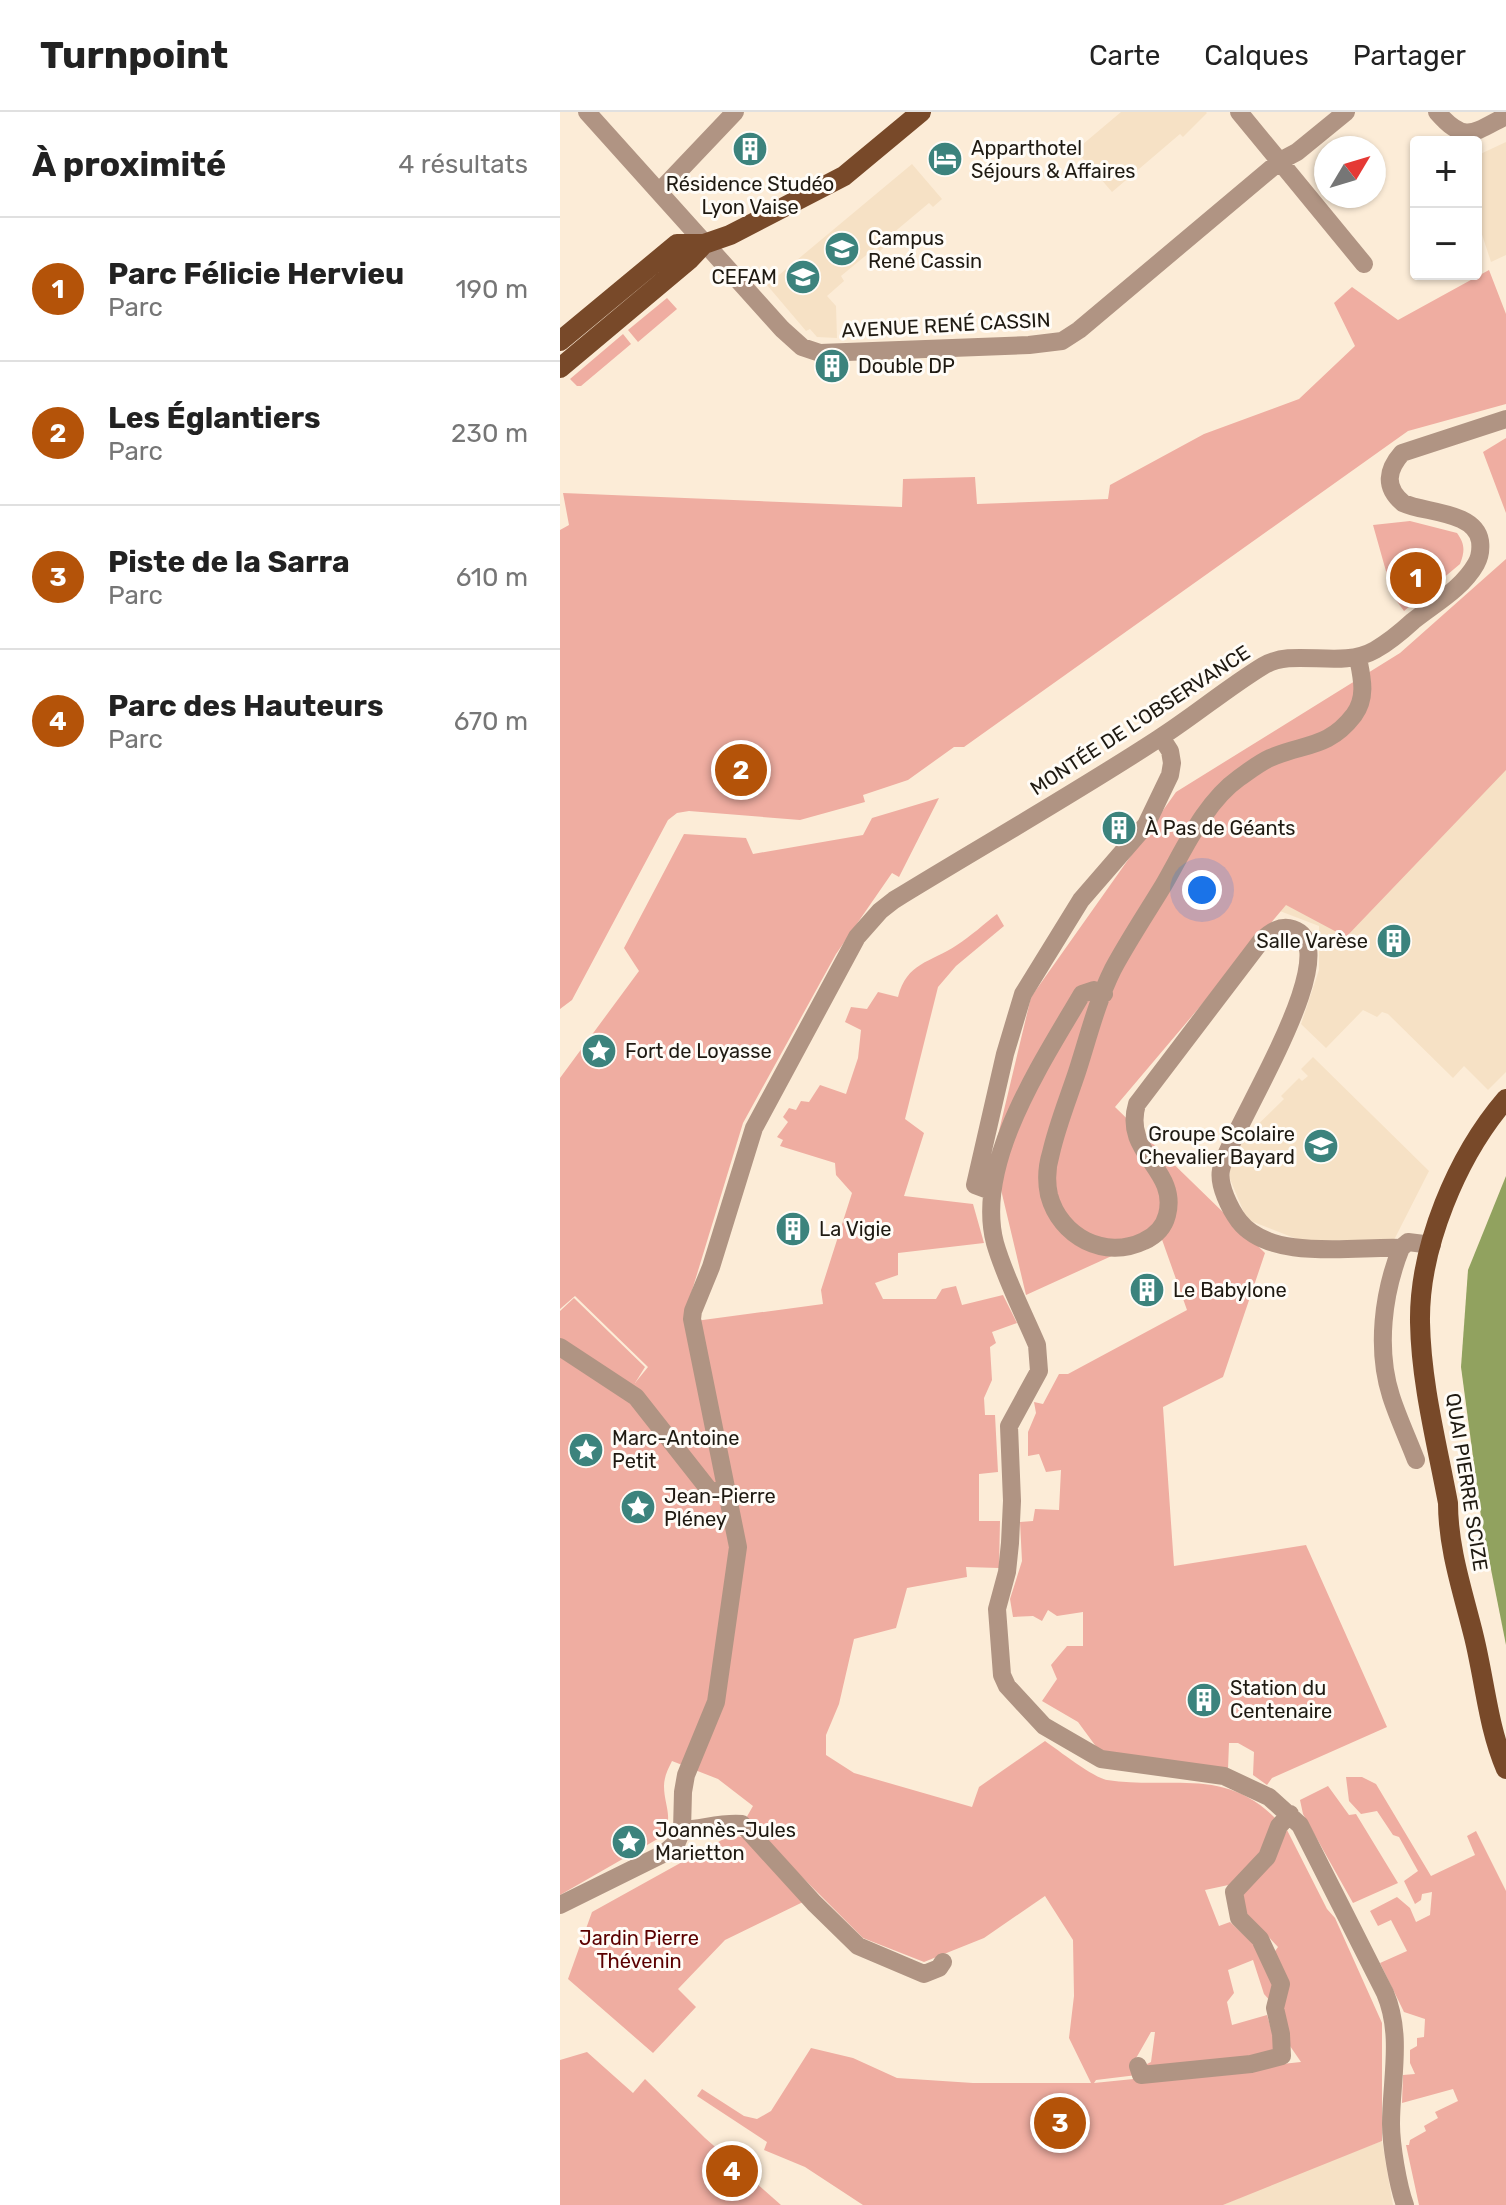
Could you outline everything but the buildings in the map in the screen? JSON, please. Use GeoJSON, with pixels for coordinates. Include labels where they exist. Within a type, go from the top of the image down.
{"type":"FeatureCollection","features":[{"type":"Feature","properties":{"kind":"main road"},"geometry":{"type":"LineString","coordinates":[[560,341],[677,244],[704,244],[730,235],[844,176],[921,112]]}},
{"type":"Feature","properties":{"kind":"main road"},"geometry":{"type":"LineString","coordinates":[[560,368],[704,244]]}},
{"type":"Feature","properties":{"kind":"main road","name":"QUAI PIERRE SCIZE"},"geometry":{"type":"LineString","coordinates":[[1506,1099],[1470,1149],[1457,1175],[1430,1252],[1420,1320],[1423,1369],[1448,1503],[1448,1527],[1490,1720],[1506,1769]]}},
{"type":"Feature","properties":{"kind":"street","name":"AVENUE RENÉ CASSIN"},"geometry":{"type":"LineString","coordinates":[[587,112],[782,329],[802,347],[820,353],[1062,341],[1126,293],[1280,161],[1297,152],[1346,112]]}},
{"type":"Feature","properties":{"kind":"street"},"geometry":{"type":"LineString","coordinates":[[659,192],[735,112]]}},
{"type":"Feature","properties":{"kind":"street"},"geometry":{"type":"LineString","coordinates":[[1239,112],[1364,264]]}},
{"type":"Feature","properties":{"kind":"street"},"geometry":{"type":"LineString","coordinates":[[1437,112],[1451,129],[1463,134],[1476,132],[1506,116]]}},
{"type":"Feature","properties":{"kind":"street"},"geometry":{"type":"LineString","coordinates":[[1401,1248],[1287,1248],[1246,1228],[1237,1219],[1224,1190],[1220,1176],[1230,1143],[1291,1025],[1307,975],[1308,946],[1304,936],[1287,927],[1276,929],[1261,941],[1137,1104],[1133,1116],[1137,1140],[1167,1186],[1169,1201],[1164,1224],[1150,1238],[1125,1248],[1104,1248],[1088,1243],[1075,1235],[1056,1212],[1050,1198],[1047,1173],[1051,1152],[1112,972],[1206,813],[1235,781],[1269,758],[1333,737],[1360,706],[1364,692],[1359,664],[1385,658],[1401,645],[1473,569],[1480,551],[1480,537],[1465,522],[1403,503],[1390,486],[1389,474],[1393,463],[1402,453],[1506,419]]}},
{"type":"Feature","properties":{"kind":"street","name":"MONTÉE DE L'OBSERVANCE"},"geometry":{"type":"LineString","coordinates":[[679,1836],[686,1775],[716,1702],[738,1547],[692,1319],[693,1311],[711,1267],[754,1128],[844,957],[862,930],[894,900],[1161,737],[1256,672],[1359,664]]}},
{"type":"Feature","properties":{"kind":"street"},"geometry":{"type":"LineString","coordinates":[[991,1191],[975,1185],[1005,1054],[1023,994],[1081,900],[1146,825],[1170,775],[1171,754],[1161,737]]}},
{"type":"Feature","properties":{"kind":"street"},"geometry":{"type":"LineString","coordinates":[[1104,994],[1094,990],[1082,994],[1043,1061],[1008,1136],[991,1191],[995,1241],[1037,1345],[1039,1358],[1039,1371],[1009,1426],[1010,1543],[1007,1572],[997,1609],[1004,1681],[1044,1726],[1101,1759],[1224,1776],[1257,1789],[1300,1825],[1390,2004],[1395,2037],[1391,2128],[1405,2205]]}},
{"type":"Feature","properties":{"kind":"street"},"geometry":{"type":"LineString","coordinates":[[1430,1252],[1408,1242],[1401,1248],[1386,1306],[1383,1362],[1412,1462],[1439,1455]]}},
{"type":"Feature","properties":{"kind":"street"},"geometry":{"type":"LineString","coordinates":[[560,1347],[636,1397],[710,1491],[728,1491]]}},
{"type":"Feature","properties":{"kind":"street"},"geometry":{"type":"LineString","coordinates":[[1138,2066],[1141,2075],[1251,2064],[1282,2056],[1275,2008],[1281,1984],[1260,1939],[1239,1918],[1234,1892],[1267,1857],[1279,1826],[1290,1814]]}},
{"type":"Feature","properties":{"kind":"street"},"geometry":{"type":"LineString","coordinates":[[560,1905],[663,1854],[679,1836],[723,1822],[742,1824],[858,1946],[924,1974],[939,1968],[943,1962]]}},
{"type":"Feature","properties":{"kind":"shaded area"},"geometry":{"type":"Polygon","coordinates":[[[1121,112],[1207,113],[1183,137],[1180,134],[1112,192],[1076,150],[1121,112]]]}},
{"type":"Feature","properties":{"kind":"shaded area"},"geometry":{"type":"Polygon","coordinates":[[[1506,142],[1506,255],[1491,262],[1482,234],[1482,153],[1506,142]]]}},
{"type":"Feature","properties":{"kind":"shaded area","name":"Campus René Cassin"},"geometry":{"type":"Polygon","coordinates":[[[912,164],[942,199],[933,207],[929,203],[886,239],[889,243],[880,251],[876,247],[841,276],[844,281],[827,296],[836,306],[837,338],[817,337],[810,329],[806,331],[767,285],[912,164]]]}},
{"type":"Feature","properties":{"kind":"shaded area"},"geometry":{"type":"Polygon","coordinates":[[[1506,764],[1506,1072],[1488,1090],[1464,1066],[1453,1078],[1388,1014],[1382,1012],[1377,1017],[1363,1010],[1326,1048],[1301,1024],[1319,970],[1319,926],[1184,874],[1506,764]]]}},
{"type":"Feature","properties":{"kind":"shaded area","name":"Groupe Scolaire Chevalier Bayard"},"geometry":{"type":"Polygon","coordinates":[[[1313,1057],[1429,1171],[1394,1240],[1302,1241],[1251,1221],[1245,1215],[1230,1179],[1230,1170],[1242,1140],[1284,1099],[1281,1096],[1299,1078],[1302,1081],[1308,1076],[1301,1069],[1313,1057]]]}},
{"type":"Feature","properties":{"kind":"shaded area"},"geometry":{"type":"Polygon","coordinates":[[[1506,1176],[1506,1645],[1482,1524],[1461,1367],[1468,1270],[1506,1176]]]}},
{"type":"Feature","properties":{"kind":"shaded area"},"geometry":{"type":"Polygon","coordinates":[[[1382,2141],[1393,2205],[1223,2205],[1298,2173],[1382,2141]]]}},
{"type":"Feature","properties":{"kind":"green space"},"geometry":{"type":"Polygon","coordinates":[[[1489,270],[1506,314],[1506,404],[1408,431],[964,747],[954,747],[908,780],[863,795],[865,802],[800,820],[689,811],[677,813],[668,820],[572,1000],[560,1009],[560,530],[569,525],[563,493],[902,507],[903,479],[975,477],[977,504],[1108,499],[1110,485],[1204,434],[1299,399],[1355,346],[1334,303],[1352,287],[1398,320],[1471,280],[1482,280],[1482,274],[1489,270]]]}},
{"type":"Feature","properties":{"kind":"green space"},"geometry":{"type":"Polygon","coordinates":[[[667,298],[677,309],[638,342],[628,330],[667,298]]]}},
{"type":"Feature","properties":{"kind":"green space"},"geometry":{"type":"Polygon","coordinates":[[[623,334],[631,344],[581,386],[570,379],[623,334]]]}},
{"type":"Feature","properties":{"kind":"green space"},"geometry":{"type":"Polygon","coordinates":[[[1506,438],[1506,513],[1483,452],[1506,438]]]}},
{"type":"Feature","properties":{"kind":"green space"},"geometry":{"type":"Polygon","coordinates":[[[1410,521],[1457,533],[1463,551],[1460,564],[1404,611],[1393,596],[1373,525],[1410,521]]]}},
{"type":"Feature","properties":{"kind":"green space"},"geometry":{"type":"Polygon","coordinates":[[[1506,559],[1506,770],[1346,937],[1286,905],[1115,1107],[1265,1253],[1223,1377],[1163,1407],[1174,1566],[1306,1545],[1387,1727],[1272,1778],[1267,1785],[1253,1775],[1254,1752],[1238,1743],[1229,1743],[1228,1769],[1103,1756],[1078,1722],[1042,1701],[1057,1679],[1051,1665],[1067,1646],[1083,1646],[1083,1612],[1057,1616],[1048,1610],[1042,1621],[1033,1616],[1013,1617],[1010,1599],[1022,1561],[1020,1522],[1033,1521],[1035,1509],[1059,1510],[1061,1470],[1046,1472],[1039,1454],[1028,1456],[1028,1432],[1036,1413],[1034,1402],[1043,1404],[1059,1374],[1068,1374],[1187,1310],[1160,1234],[1026,1295],[993,1156],[1031,997],[1176,792],[1400,653],[1506,559]]]}},
{"type":"Feature","properties":{"kind":"green space"},"geometry":{"type":"Polygon","coordinates":[[[939,798],[899,877],[892,873],[836,954],[743,1123],[687,1307],[688,1322],[823,1304],[821,1290],[852,1193],[836,1175],[835,1163],[780,1146],[783,1140],[777,1137],[788,1122],[783,1117],[789,1108],[796,1110],[801,1101],[809,1102],[820,1085],[846,1094],[858,1058],[861,1030],[845,1022],[851,1007],[867,1009],[878,992],[898,997],[902,985],[914,970],[957,945],[997,914],[1004,926],[956,966],[938,987],[905,1119],[924,1133],[904,1196],[973,1204],[984,1243],[898,1253],[898,1275],[875,1283],[883,1299],[936,1299],[942,1289],[956,1286],[962,1305],[1003,1295],[1017,1323],[992,1332],[996,1343],[990,1347],[992,1380],[984,1398],[985,1415],[995,1415],[998,1472],[979,1474],[979,1521],[1000,1521],[999,1568],[966,1567],[967,1577],[907,1588],[896,1628],[854,1639],[839,1704],[826,1735],[826,1755],[854,1773],[972,1807],[979,1787],[1045,1741],[1101,1778],[1217,1786],[1237,1792],[1276,1819],[1263,1848],[1233,1884],[1205,1890],[1219,1926],[1230,1922],[1257,1947],[1276,1985],[1271,2002],[1264,1994],[1253,1960],[1228,1970],[1234,1993],[1227,2002],[1232,2025],[1267,2015],[1279,2055],[1148,2069],[1145,2065],[1151,2062],[1155,2032],[1151,2032],[1131,2067],[1137,2075],[1096,2080],[1094,2083],[1301,2062],[1290,2046],[1273,1954],[1278,1947],[1247,1914],[1241,1894],[1272,1861],[1287,1830],[1327,1909],[1335,1918],[1382,2023],[1382,2141],[1223,2205],[863,2205],[805,2167],[764,2150],[767,2142],[697,2096],[702,2089],[744,2116],[757,2119],[771,2111],[811,2048],[853,2058],[897,2078],[973,2083],[1091,2083],[1069,2038],[1074,1996],[1073,1940],[1045,1896],[984,1938],[924,1962],[863,1938],[745,1820],[753,1806],[718,1779],[672,1761],[664,1783],[668,1818],[661,1837],[560,1895],[560,1311],[574,1298],[645,1367],[635,1383],[648,1367],[575,1296],[560,1309],[560,1078],[639,971],[624,948],[684,834],[746,838],[753,854],[863,835],[872,818],[939,798]]]}},
{"type":"Feature","properties":{"kind":"green space"},"geometry":{"type":"Polygon","coordinates":[[[1346,1777],[1362,1777],[1376,1784],[1431,1876],[1475,1855],[1467,1836],[1476,1831],[1506,1891],[1506,2205],[1419,2205],[1406,2145],[1426,2131],[1424,2126],[1438,2118],[1435,2112],[1458,2101],[1453,2089],[1402,2103],[1403,2075],[1415,2074],[1410,2063],[1410,2050],[1417,2046],[1417,2038],[1424,2037],[1425,2019],[1404,2012],[1380,1963],[1407,1951],[1391,1920],[1378,1926],[1370,1911],[1397,1897],[1410,1908],[1416,1922],[1430,1915],[1432,1892],[1422,1894],[1421,1900],[1415,1904],[1404,1881],[1418,1871],[1399,1837],[1393,1835],[1377,1811],[1361,1814],[1349,1801],[1346,1777]]]}},
{"type":"Feature","properties":{"kind":"green space"},"geometry":{"type":"Polygon","coordinates":[[[1328,1786],[1349,1815],[1356,1814],[1398,1883],[1353,1903],[1303,1814],[1300,1800],[1328,1786]]]}},
{"type":"Feature","properties":{"kind":"green space","name":"Jardin Pierre Thévenin"},"geometry":{"type":"Polygon","coordinates":[[[729,1836],[743,1837],[803,1902],[725,1940],[678,1989],[696,2007],[653,2053],[568,1979],[592,1912],[729,1836]]]}},
{"type":"Feature","properties":{"kind":"green space"},"geometry":{"type":"Polygon","coordinates":[[[587,2052],[633,2093],[645,2079],[705,2138],[781,2205],[560,2205],[560,2060],[587,2052]]]}},
{"type":"Feature","properties":{"kind":"place","name":"Résidence Studéo Lyon Vaise"},"geometry":{"type":"Point","coordinates":[750,149]}},
{"type":"Feature","properties":{"kind":"place","name":"Apparthotel Séjours & Affaires"},"geometry":{"type":"Point","coordinates":[945,159]}},
{"type":"Feature","properties":{"kind":"place","name":"Campus René Cassin"},"geometry":{"type":"Point","coordinates":[842,249]}},
{"type":"Feature","properties":{"kind":"place","name":"CEFAM"},"geometry":{"type":"Point","coordinates":[803,277]}},
{"type":"Feature","properties":{"kind":"place","name":"Double DP"},"geometry":{"type":"Point","coordinates":[832,366]}},
{"type":"Feature","properties":{"kind":"place","name":"Parc Félicie Hervieu"},"geometry":{"type":"Point","coordinates":[1416,578]}},
{"type":"Feature","properties":{"kind":"place","name":"Les Églantiers"},"geometry":{"type":"Point","coordinates":[741,770]}},
{"type":"Feature","properties":{"kind":"place","name":"À Pas de Géants"},"geometry":{"type":"Point","coordinates":[1119,828]}},
{"type":"Feature","properties":{"kind":"place","name":"Salle Varèse"},"geometry":{"type":"Point","coordinates":[1394,941]}},
{"type":"Feature","properties":{"kind":"place","name":"Fort de Loyasse"},"geometry":{"type":"Point","coordinates":[599,1051]}},
{"type":"Feature","properties":{"kind":"place","name":"Groupe Scolaire Chevalier Bayard"},"geometry":{"type":"Point","coordinates":[1321,1146]}},
{"type":"Feature","properties":{"kind":"place","name":"La Vigie"},"geometry":{"type":"Point","coordinates":[793,1229]}},
{"type":"Feature","properties":{"kind":"place","name":"Le Babylone"},"geometry":{"type":"Point","coordinates":[1147,1290]}},
{"type":"Feature","properties":{"kind":"place","name":"Marc-Antoine Petit"},"geometry":{"type":"Point","coordinates":[586,1450]}},
{"type":"Feature","properties":{"kind":"place","name":"Jean-Pierre Pléney"},"geometry":{"type":"Point","coordinates":[638,1507]}},
{"type":"Feature","properties":{"kind":"place","name":"Station du Centenaire"},"geometry":{"type":"Point","coordinates":[1204,1700]}},
{"type":"Feature","properties":{"kind":"place","name":"Joannès-Jules Marietton"},"geometry":{"type":"Point","coordinates":[629,1842]}},
{"type":"Feature","properties":{"kind":"place","name":"Piste de la Sarra"},"geometry":{"type":"Point","coordinates":[1060,2123]}},
{"type":"Feature","properties":{"kind":"place","name":"Parc des Hauteurs"},"geometry":{"type":"Point","coordinates":[732,2171]}}]}
